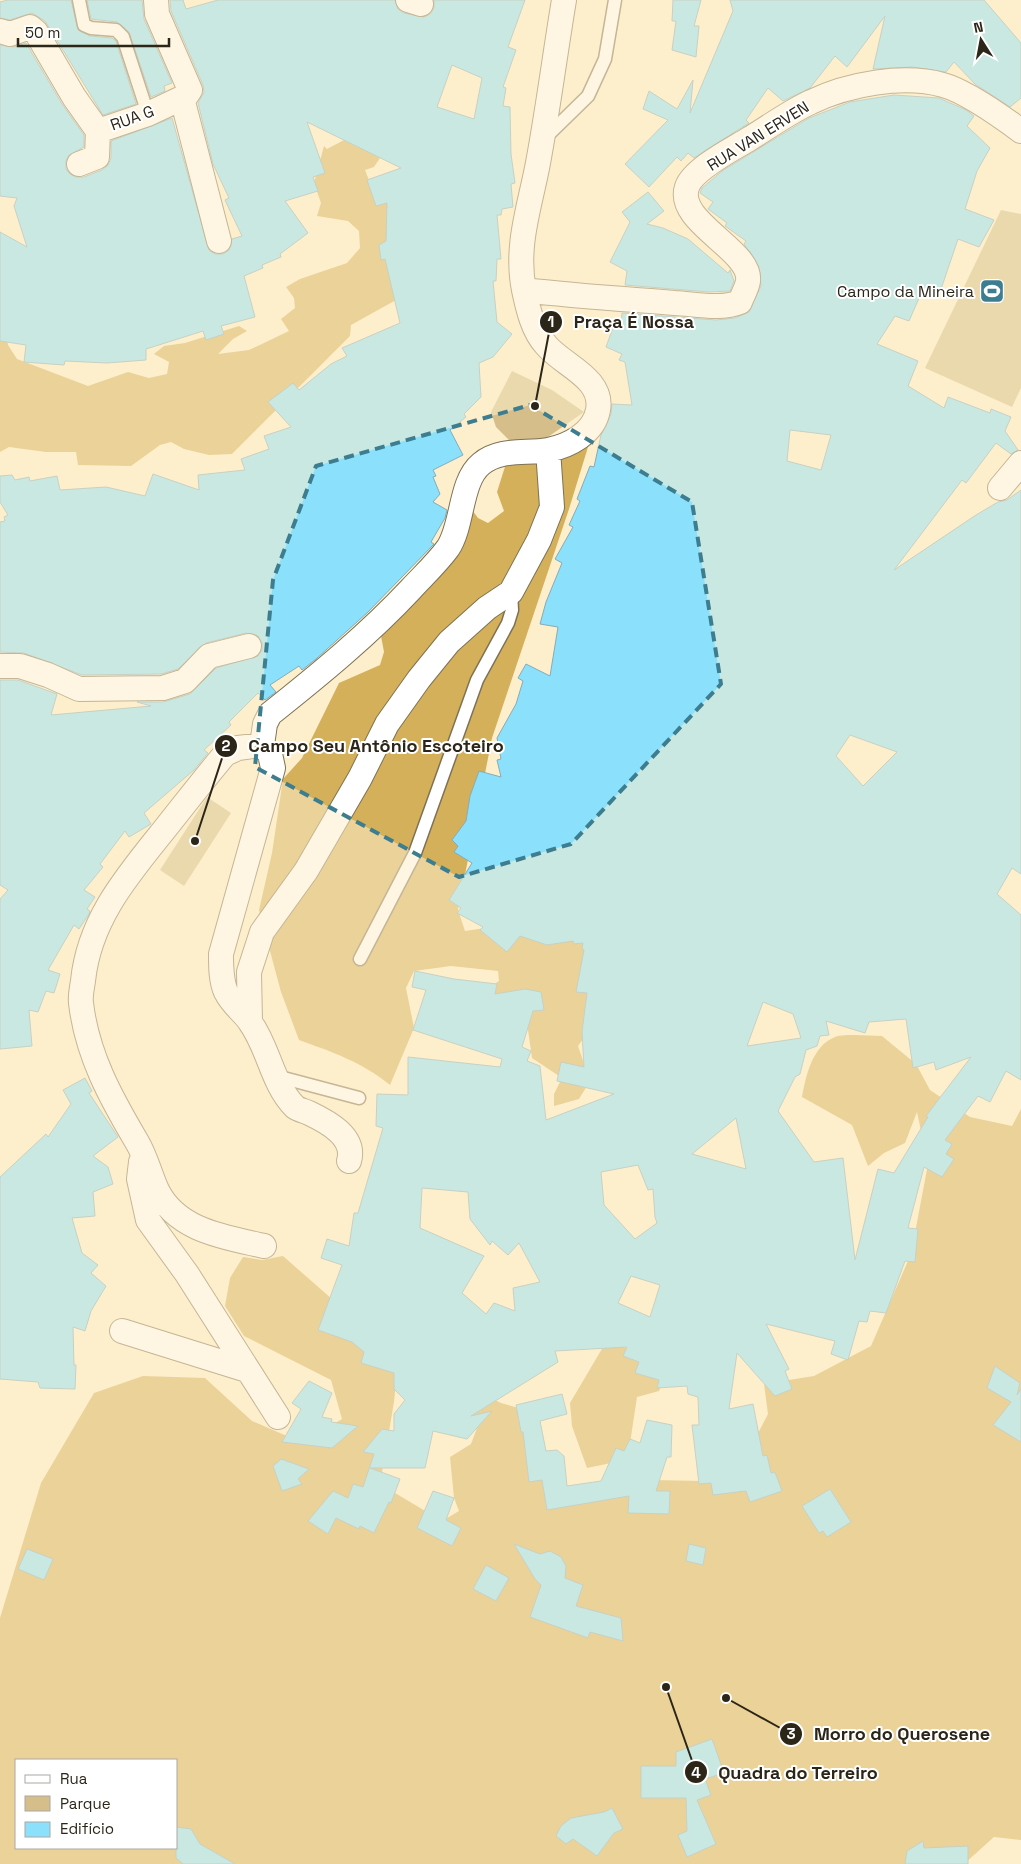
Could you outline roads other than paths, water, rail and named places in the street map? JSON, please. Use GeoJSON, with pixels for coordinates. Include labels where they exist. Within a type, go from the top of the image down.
{"type":"FeatureCollection","features":[{"type":"Feature","properties":{"kind":"street"},"geometry":{"type":"LineString","coordinates":[[156,0],[157,14],[190,90],[182,98],[219,241]]}},
{"type":"Feature","properties":{"kind":"street"},"geometry":{"type":"LineString","coordinates":[[349,1161],[352,1153],[350,1144],[345,1137],[322,1120],[296,1108],[276,1076],[250,1021],[236,1008],[226,991],[221,970],[221,954],[273,768],[270,754],[262,745],[265,724],[270,714],[331,665],[397,604],[449,546],[471,475],[482,463],[499,455],[519,451],[548,450],[576,439],[587,432],[596,419],[599,406],[597,395],[590,383],[546,346],[535,330],[524,290],[520,257],[524,225],[542,141],[564,0]]}},
{"type":"Feature","properties":{"kind":"street","name":"RUA G"},"geometry":{"type":"LineString","coordinates":[[0,31],[10,34],[30,27],[36,32],[74,97],[98,131],[148,114],[182,98]]}},
{"type":"Feature","properties":{"kind":"street","name":"RUA VAN ERVEN"},"geometry":{"type":"LineString","coordinates":[[524,290],[573,296],[731,306],[740,302],[748,281],[746,268],[693,212],[686,196],[686,188],[691,180],[716,159],[811,102],[860,86],[900,79],[944,85],[991,110],[1021,131]]}},
{"type":"Feature","properties":{"kind":"street"},"geometry":{"type":"LineString","coordinates":[[79,164],[97,157],[98,131]]}},
{"type":"Feature","properties":{"kind":"street"},"geometry":{"type":"LineString","coordinates":[[250,1021],[249,972],[262,932],[306,871],[360,778],[387,724],[419,679],[449,642],[487,608],[510,592],[540,540],[552,507],[548,450]]}},
{"type":"Feature","properties":{"kind":"street"},"geometry":{"type":"LineString","coordinates":[[1000,488],[1021,463]]}},
{"type":"Feature","properties":{"kind":"street"},"geometry":{"type":"LineString","coordinates":[[0,666],[20,666],[48,675],[79,689],[163,688],[185,681],[210,656],[249,646]]}},
{"type":"Feature","properties":{"kind":"street"},"geometry":{"type":"LineString","coordinates":[[262,745],[238,748],[225,754],[118,887],[97,926],[84,966],[81,1002],[90,1049],[108,1094],[142,1150],[158,1191],[168,1208],[184,1222],[217,1235],[264,1246]]}},
{"type":"Feature","properties":{"kind":"street"},"geometry":{"type":"LineString","coordinates":[[142,1150],[139,1179],[148,1220],[187,1274],[278,1417]]}},
{"type":"Feature","properties":{"kind":"street"},"geometry":{"type":"LineString","coordinates":[[122,1331],[247,1370]]}},
{"type":"Feature","properties":{"kind":"lane"},"geometry":{"type":"LineString","coordinates":[[79,0],[84,25],[91,28],[116,30],[123,37],[148,114]]}},
{"type":"Feature","properties":{"kind":"lane"},"geometry":{"type":"LineString","coordinates":[[542,141],[588,96],[604,58],[615,0]]}},
{"type":"Feature","properties":{"kind":"lane"},"geometry":{"type":"LineString","coordinates":[[360,959],[415,853],[477,680],[508,623],[512,610],[510,592]]}},
{"type":"Feature","properties":{"kind":"lane"},"geometry":{"type":"LineString","coordinates":[[276,1076],[359,1098]]}},
{"type":"Feature","properties":{"kind":"place","name":"Campo da Mineira"},"geometry":{"type":"Point","coordinates":[992,291]}},
{"type":"Feature","properties":{"kind":"place","name":"Praça É Nossa"},"geometry":{"type":"Point","coordinates":[535,406]}},
{"type":"Feature","properties":{"kind":"place","name":"Campo Seu Antônio Escoteiro"},"geometry":{"type":"Point","coordinates":[195,841]}},
{"type":"Feature","properties":{"kind":"place","name":"Quadra do Terreiro"},"geometry":{"type":"Point","coordinates":[666,1687]}},
{"type":"Feature","properties":{"kind":"place","name":"Morro do Querosene"},"geometry":{"type":"Point","coordinates":[726,1698]}}]}
